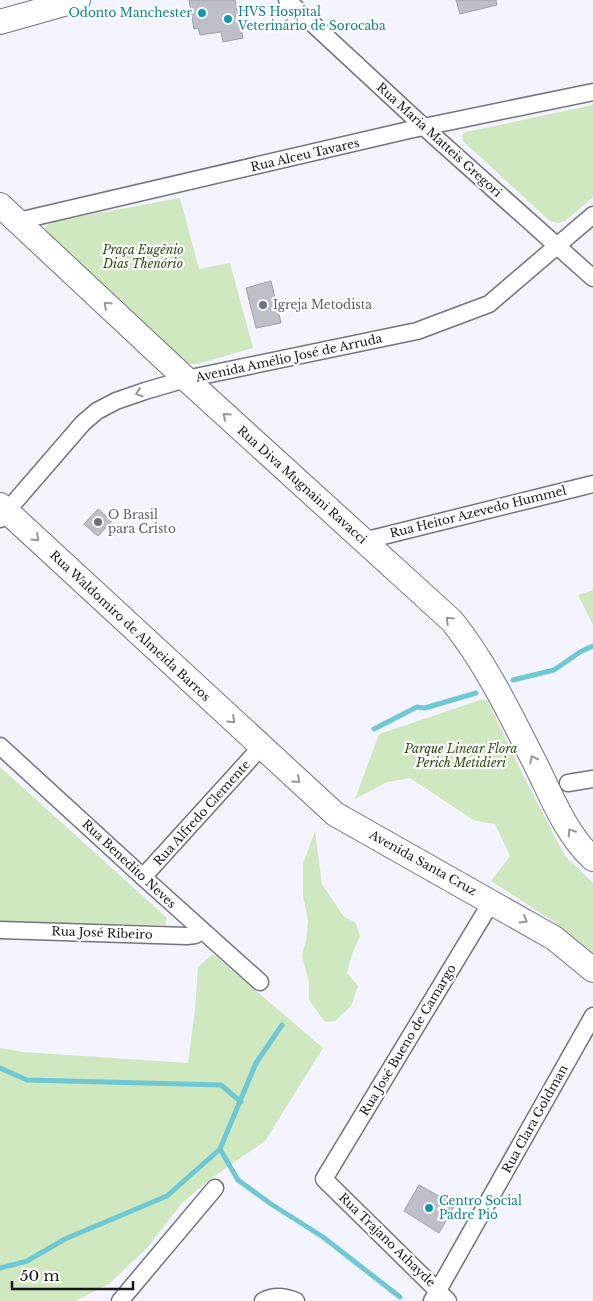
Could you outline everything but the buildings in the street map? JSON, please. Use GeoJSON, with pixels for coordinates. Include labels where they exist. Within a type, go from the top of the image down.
{"type":"FeatureCollection","features":[{"type":"Feature","properties":{"kind":"main road"},"geometry":{"type":"LineString","coordinates":[[0,22],[78,0]]}},
{"type":"Feature","properties":{"kind":"main road","name":"Rua Diva Mugnaini Ravacci"},"geometry":{"type":"LineString","coordinates":[[0,205],[186,379],[452,621],[472,646],[561,793]]}},
{"type":"Feature","properties":{"kind":"main road","name":"Rua Waldomiro de Almeida Barros"},"geometry":{"type":"LineString","coordinates":[[2,512],[261,748]]}},
{"type":"Feature","properties":{"kind":"main road","name":"Avenida Santa Cruz"},"geometry":{"type":"LineString","coordinates":[[261,748],[335,814],[492,901],[554,938],[593,970]]}},
{"type":"Feature","properties":{"kind":"main road"},"geometry":{"type":"LineString","coordinates":[[561,793],[567,826],[583,850],[593,859]]}},
{"type":"Feature","properties":{"kind":"street","name":"Rua Maria Matteis Gregori"},"geometry":{"type":"LineString","coordinates":[[287,0],[425,128],[593,278]]}},
{"type":"Feature","properties":{"kind":"street","name":"Rua Alceu Tavares"},"geometry":{"type":"LineString","coordinates":[[18,221],[409,130],[593,92]]}},
{"type":"Feature","properties":{"kind":"street","name":"Avenida Amélio José de Arruda"},"geometry":{"type":"LineString","coordinates":[[2,512],[83,423],[98,411],[116,401],[186,379],[417,331],[489,304],[593,215]]}},
{"type":"Feature","properties":{"kind":"street","name":"Rua Heitor Azevedo Hummel"},"geometry":{"type":"LineString","coordinates":[[363,540],[593,484]]}},
{"type":"Feature","properties":{"kind":"street","name":"Rua Benedito Neves"},"geometry":{"type":"LineString","coordinates":[[0,746],[143,878],[260,982]]}},
{"type":"Feature","properties":{"kind":"street","name":"Rua Alfredo Clemente"},"geometry":{"type":"LineString","coordinates":[[143,878],[261,748]]}},
{"type":"Feature","properties":{"kind":"street"},"geometry":{"type":"LineString","coordinates":[[561,793],[593,778]]}},
{"type":"Feature","properties":{"kind":"street","name":"Rua José Bueno de Camargo"},"geometry":{"type":"LineString","coordinates":[[324,1179],[492,901]]}},
{"type":"Feature","properties":{"kind":"street","name":"Rua José Ribeiro"},"geometry":{"type":"LineString","coordinates":[[0,930],[187,936],[195,935],[202,931]]}},
{"type":"Feature","properties":{"kind":"street","name":"Rua Clara Goldman"},"geometry":{"type":"LineString","coordinates":[[439,1297],[593,1016]]}},
{"type":"Feature","properties":{"kind":"street","name":"Rua Trajano Athayde"},"geometry":{"type":"LineString","coordinates":[[324,1179],[439,1297]]}},
{"type":"Feature","properties":{"kind":"street"},"geometry":{"type":"LineString","coordinates":[[120,1301],[215,1188]]}},
{"type":"Feature","properties":{"kind":"street"},"geometry":{"type":"LineString","coordinates":[[267,1299],[286,1297],[296,1301]]}},
{"type":"Feature","properties":{"kind":"green space"},"geometry":{"type":"Polygon","coordinates":[[[593,105],[593,197],[565,221],[558,223],[550,221],[463,141],[462,135],[466,132],[593,105]]]}},
{"type":"Feature","properties":{"kind":"green space","name":"Praça Eugênio Dias Thenório"},"geometry":{"type":"Polygon","coordinates":[[[180,198],[199,269],[230,263],[253,348],[197,364],[189,364],[181,360],[44,231],[47,225],[55,221],[180,198]]]}},
{"type":"Feature","properties":{"kind":"green space"},"geometry":{"type":"Polygon","coordinates":[[[593,590],[593,625],[578,595],[593,590]]]}},
{"type":"Feature","properties":{"kind":"green space","name":"Parque Linear Flora Perich Metidieri"},"geometry":{"type":"Polygon","coordinates":[[[483,699],[488,702],[565,856],[593,883],[593,954],[553,921],[491,881],[510,856],[495,824],[475,821],[410,778],[387,782],[355,799],[379,734],[483,699]]]}},
{"type":"Feature","properties":{"kind":"green space"},"geometry":{"type":"Polygon","coordinates":[[[0,767],[167,918],[165,925],[0,922],[0,767]]]}},
{"type":"Feature","properties":{"kind":"green space"},"geometry":{"type":"Polygon","coordinates":[[[315,831],[322,884],[344,917],[356,923],[360,936],[352,954],[347,973],[358,986],[351,1006],[335,1021],[325,1022],[309,1000],[309,983],[302,955],[306,941],[308,921],[303,895],[303,864],[315,831]]]}},
{"type":"Feature","properties":{"kind":"green space"},"geometry":{"type":"Polygon","coordinates":[[[213,954],[323,1048],[265,1141],[209,1180],[182,1203],[147,1248],[109,1284],[75,1301],[0,1301],[0,1048],[23,1052],[188,1063],[198,967],[213,954]]]}},
{"type":"Feature","properties":{"kind":"waterway"},"geometry":{"type":"LineString","coordinates":[[513,680],[554,670],[580,652],[593,646]]}},
{"type":"Feature","properties":{"kind":"waterway"},"geometry":{"type":"LineString","coordinates":[[374,729],[417,707],[425,708],[476,693]]}},
{"type":"Feature","properties":{"kind":"waterway"},"geometry":{"type":"LineString","coordinates":[[0,1268],[27,1261],[65,1239],[167,1196],[220,1149],[256,1063],[282,1025]]}},
{"type":"Feature","properties":{"kind":"waterway"},"geometry":{"type":"LineString","coordinates":[[0,1068],[27,1080],[221,1085],[241,1102]]}},
{"type":"Feature","properties":{"kind":"waterway"},"geometry":{"type":"LineString","coordinates":[[220,1149],[238,1180],[271,1204],[323,1237],[400,1297]]}},
{"type":"Feature","properties":{"kind":"place","name":"Odonto Manchester"},"geometry":{"type":"Point","coordinates":[202,13]}},
{"type":"Feature","properties":{"kind":"place","name":"HVS Hospital Veterinário de Sorocaba"},"geometry":{"type":"Point","coordinates":[228,19]}},
{"type":"Feature","properties":{"kind":"place","name":"Igreja Metodista"},"geometry":{"type":"Point","coordinates":[263,305]}},
{"type":"Feature","properties":{"kind":"place","name":"O Brasil para Cristo"},"geometry":{"type":"Point","coordinates":[98,522]}},
{"type":"Feature","properties":{"kind":"place","name":"Centro Social Padre Pio"},"geometry":{"type":"Point","coordinates":[429,1208]}}]}
